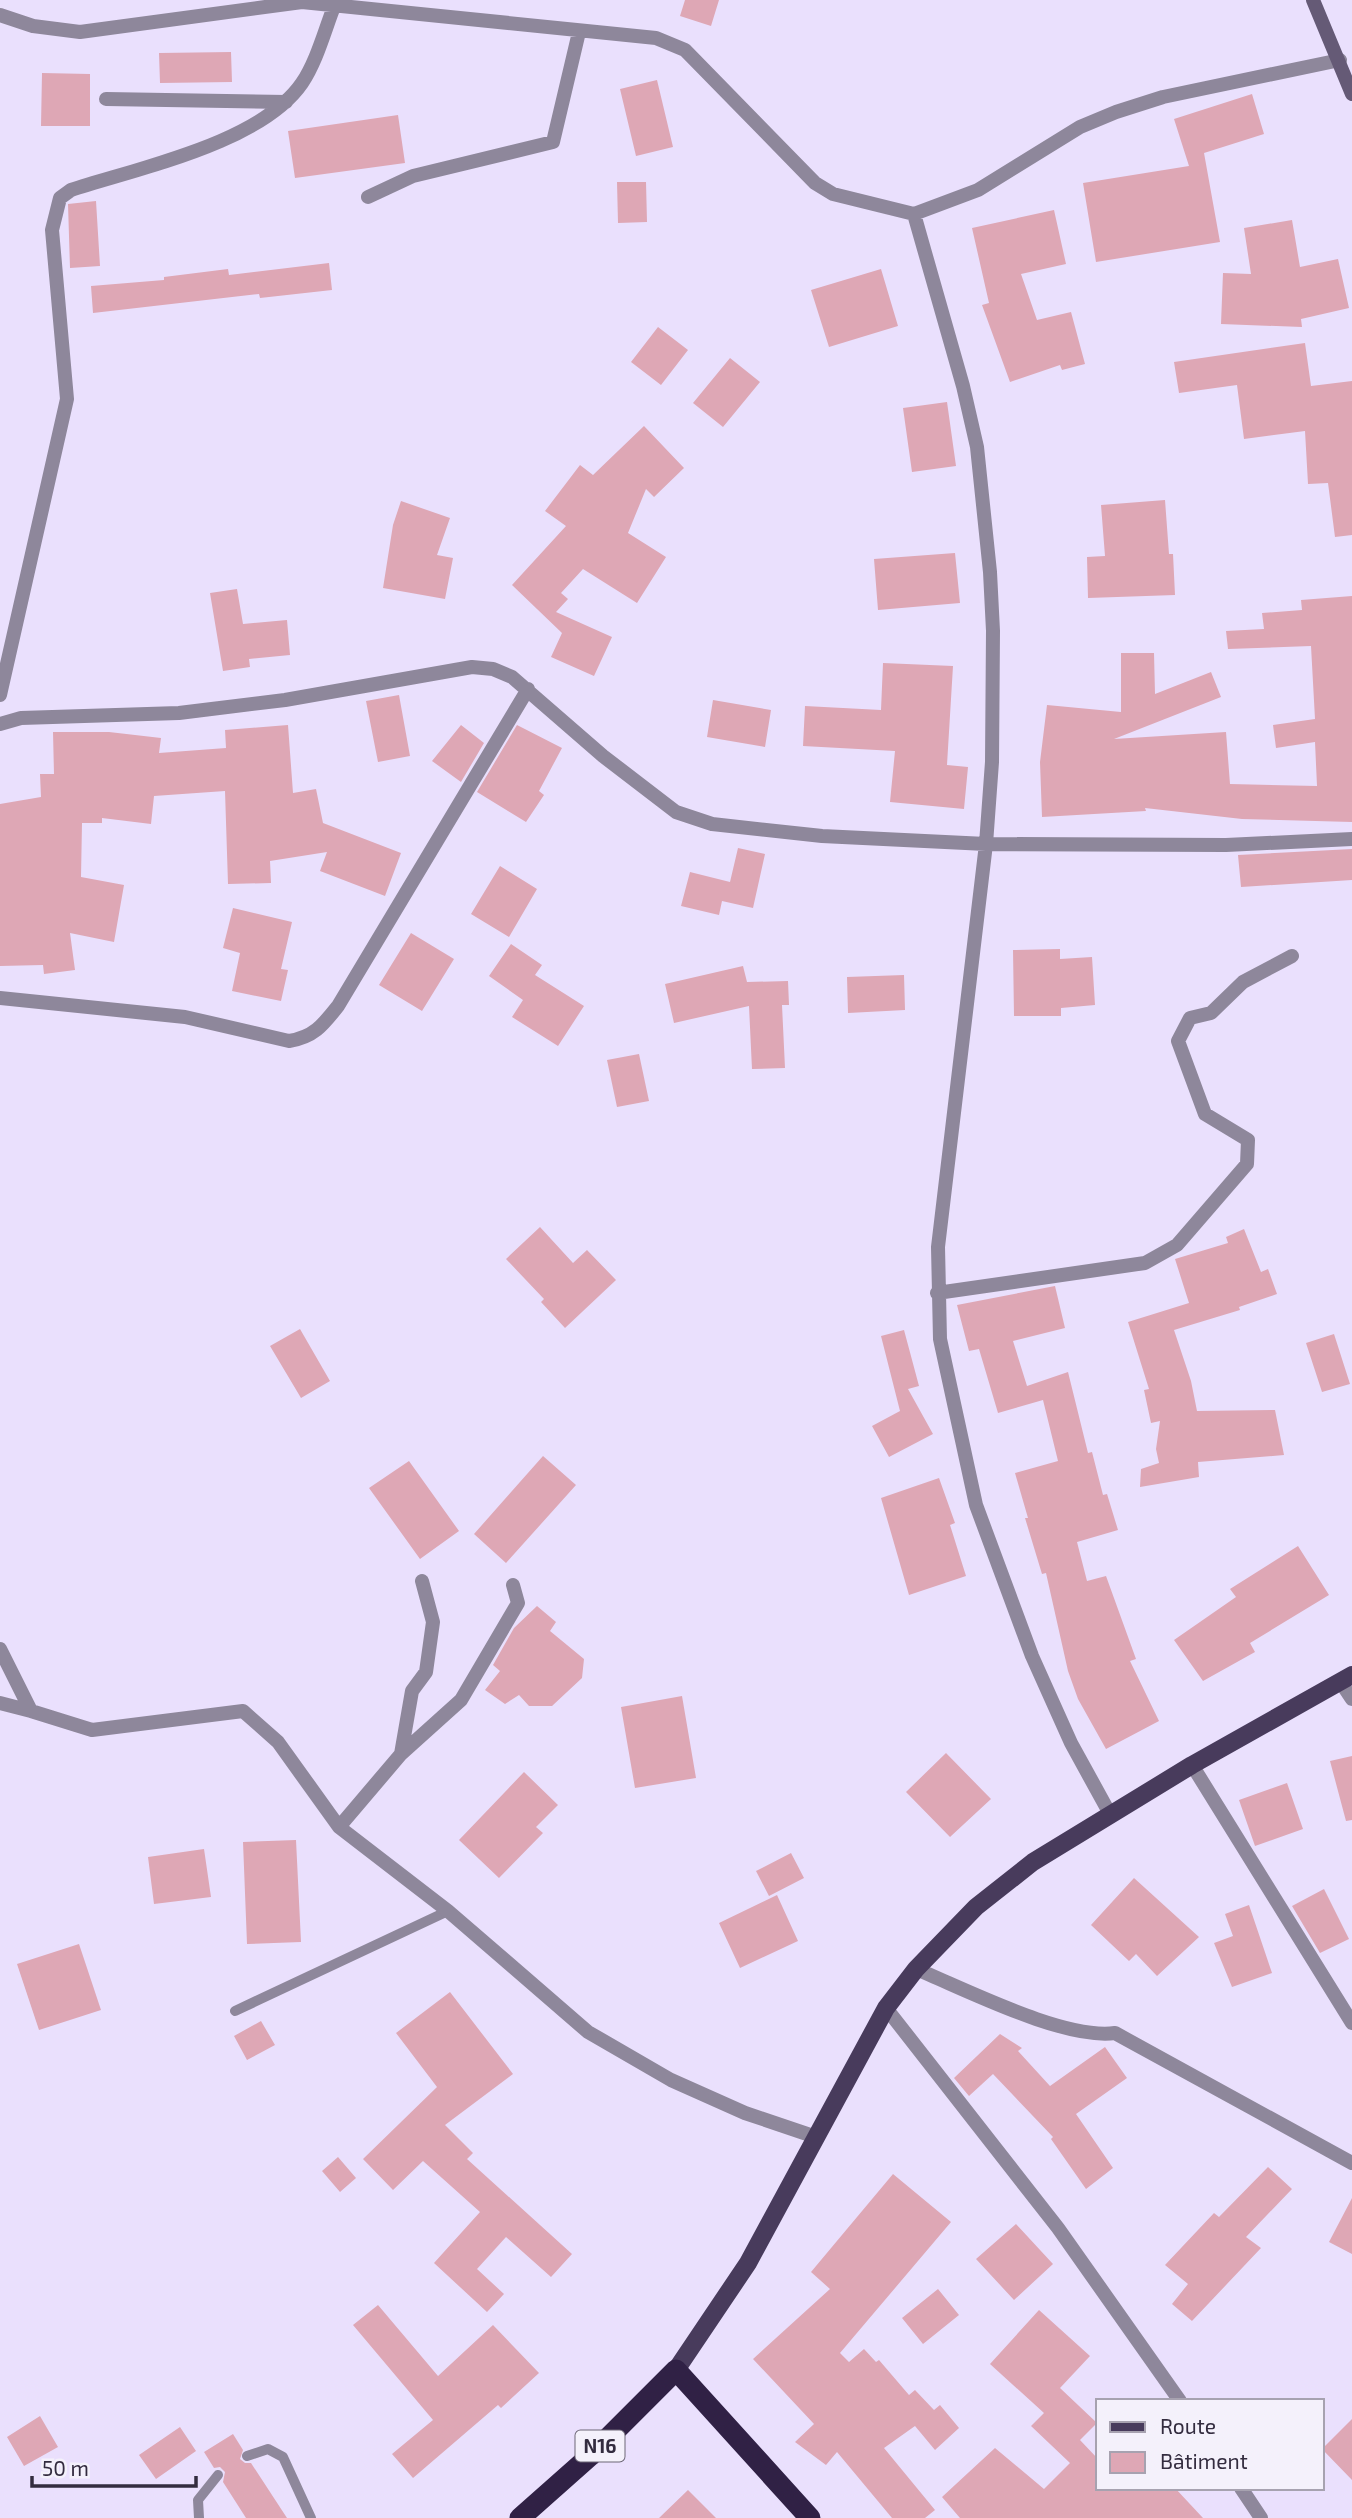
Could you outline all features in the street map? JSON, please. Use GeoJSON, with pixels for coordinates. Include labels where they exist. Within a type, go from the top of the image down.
{"type":"FeatureCollection","features":[{"type":"Feature","properties":{"kind":"highway","name":"N16"},"geometry":{"type":"LineString","coordinates":[[520,2518],[590,2456],[676,2370]]}},
{"type":"Feature","properties":{"kind":"highway"},"geometry":{"type":"LineString","coordinates":[[676,2370],[810,2518]]}},
{"type":"Feature","properties":{"kind":"main road"},"geometry":{"type":"LineString","coordinates":[[676,2370],[748,2263],[886,2008],[916,1969],[976,1907],[1033,1862],[1110,1814],[1346,1678]]}},
{"type":"Feature","properties":{"kind":"street"},"geometry":{"type":"LineString","coordinates":[[1313,0],[1352,94]]}},
{"type":"Feature","properties":{"kind":"street"},"geometry":{"type":"LineString","coordinates":[[0,15],[33,26],[80,32],[302,2],[656,38],[685,50],[815,183],[833,194],[914,214],[978,190],[1080,127],[1116,111],[1163,97],[1340,60]]}},
{"type":"Feature","properties":{"kind":"street"},"geometry":{"type":"LineString","coordinates":[[0,695],[67,399],[52,230],[60,198],[71,190],[234,137],[286,102],[303,82],[335,4]]}},
{"type":"Feature","properties":{"kind":"street"},"geometry":{"type":"LineString","coordinates":[[368,197],[413,176],[553,142],[579,32]]}},
{"type":"Feature","properties":{"kind":"street"},"geometry":{"type":"LineString","coordinates":[[106,99],[286,102]]}},
{"type":"Feature","properties":{"kind":"street"},"geometry":{"type":"LineString","coordinates":[[914,214],[963,386],[978,461],[990,572],[993,631],[992,762],[986,844],[957,1068],[938,1247],[940,1339],[976,1505],[1032,1656],[1071,1743],[1110,1814]]}},
{"type":"Feature","properties":{"kind":"street"},"geometry":{"type":"LineString","coordinates":[[0,724],[22,718],[179,713],[285,700],[472,667],[493,669],[512,677],[603,757],[676,812],[690,819],[822,836],[986,844],[1227,845],[1352,839]]}},
{"type":"Feature","properties":{"kind":"street"},"geometry":{"type":"LineString","coordinates":[[0,998],[185,1017],[289,1041],[306,1038],[321,1028],[338,1006],[528,689]]}},
{"type":"Feature","properties":{"kind":"street"},"geometry":{"type":"LineString","coordinates":[[937,1293],[1145,1263],[1177,1245],[1247,1164],[1248,1140],[1205,1114],[1178,1041],[1190,1018],[1211,1013],[1243,982],[1292,956]]}},
{"type":"Feature","properties":{"kind":"street"},"geometry":{"type":"LineString","coordinates":[[401,1754],[412,1691],[426,1672],[433,1622],[422,1581]]}},
{"type":"Feature","properties":{"kind":"street"},"geometry":{"type":"LineString","coordinates":[[339,1827],[401,1754],[461,1700],[518,1603],[513,1585]]}},
{"type":"Feature","properties":{"kind":"street"},"geometry":{"type":"LineString","coordinates":[[0,1649],[31,1711]]}},
{"type":"Feature","properties":{"kind":"street"},"geometry":{"type":"LineString","coordinates":[[1346,1678],[1352,1699]]}},
{"type":"Feature","properties":{"kind":"street"},"geometry":{"type":"LineString","coordinates":[[0,1703],[92,1730],[243,1711],[278,1742],[339,1827],[412,1887],[448,1911],[588,2032],[671,2080],[745,2113],[816,2137]]}},
{"type":"Feature","properties":{"kind":"street"},"geometry":{"type":"LineString","coordinates":[[1192,1765],[1352,2023]]}},
{"type":"Feature","properties":{"kind":"street"},"geometry":{"type":"LineString","coordinates":[[916,1969],[1005,2006],[1076,2030],[1115,2032],[1352,2163]]}},
{"type":"Feature","properties":{"kind":"street"},"geometry":{"type":"LineString","coordinates":[[886,2008],[1058,2228],[1179,2399]]}},
{"type":"Feature","properties":{"kind":"street"},"geometry":{"type":"LineString","coordinates":[[1242,2490],[1261,2518]]}},
{"type":"Feature","properties":{"kind":"lane"},"geometry":{"type":"LineString","coordinates":[[235,2011],[448,1911]]}},
{"type":"Feature","properties":{"kind":"lane"},"geometry":{"type":"LineString","coordinates":[[247,2456],[268,2449],[283,2457],[312,2518]]}},
{"type":"Feature","properties":{"kind":"lane"},"geometry":{"type":"LineString","coordinates":[[199,2518],[198,2500],[218,2475]]}},
{"type":"Feature","properties":{"kind":"building"},"geometry":{"type":"Polygon","coordinates":[[[685,0],[719,0],[711,26],[680,16],[685,0]]]}},
{"type":"Feature","properties":{"kind":"building"},"geometry":{"type":"Polygon","coordinates":[[[231,52],[232,82],[160,83],[159,53],[231,52]]]}},
{"type":"Feature","properties":{"kind":"building"},"geometry":{"type":"Polygon","coordinates":[[[42,73],[90,74],[90,126],[41,126],[42,73]]]}},
{"type":"Feature","properties":{"kind":"building"},"geometry":{"type":"Polygon","coordinates":[[[657,80],[673,147],[636,156],[620,89],[657,80]]]}},
{"type":"Feature","properties":{"kind":"building"},"geometry":{"type":"Polygon","coordinates":[[[1252,94],[1264,134],[1204,153],[1220,242],[1096,262],[1083,183],[1189,166],[1174,119],[1252,94]]]}},
{"type":"Feature","properties":{"kind":"building"},"geometry":{"type":"Polygon","coordinates":[[[398,115],[405,163],[295,178],[288,131],[398,115]]]}},
{"type":"Feature","properties":{"kind":"building"},"geometry":{"type":"Polygon","coordinates":[[[617,182],[646,182],[647,222],[618,223],[617,182]]]}},
{"type":"Feature","properties":{"kind":"building"},"geometry":{"type":"Polygon","coordinates":[[[96,201],[100,266],[70,268],[68,204],[96,201]]]}},
{"type":"Feature","properties":{"kind":"building"},"geometry":{"type":"Polygon","coordinates":[[[1054,210],[1066,264],[1021,274],[1037,320],[1071,312],[1085,364],[1062,370],[1060,365],[1010,382],[982,305],[989,303],[972,228],[1054,210]]]}},
{"type":"Feature","properties":{"kind":"building"},"geometry":{"type":"Polygon","coordinates":[[[1292,220],[1300,267],[1338,259],[1349,308],[1301,319],[1302,327],[1221,324],[1223,273],[1251,274],[1244,228],[1292,220]]]}},
{"type":"Feature","properties":{"kind":"building"},"geometry":{"type":"Polygon","coordinates":[[[329,263],[332,290],[260,298],[259,294],[93,313],[91,286],[164,280],[164,277],[228,269],[229,275],[329,263]]]}},
{"type":"Feature","properties":{"kind":"building"},"geometry":{"type":"Polygon","coordinates":[[[881,269],[898,326],[829,347],[811,290],[881,269]]]}},
{"type":"Feature","properties":{"kind":"building"},"geometry":{"type":"Polygon","coordinates":[[[658,327],[688,350],[661,385],[631,362],[658,327]]]}},
{"type":"Feature","properties":{"kind":"building"},"geometry":{"type":"Polygon","coordinates":[[[1305,343],[1311,386],[1352,381],[1352,535],[1335,537],[1328,483],[1308,484],[1305,431],[1244,439],[1237,385],[1179,393],[1174,362],[1305,343]]]}},
{"type":"Feature","properties":{"kind":"building"},"geometry":{"type":"Polygon","coordinates":[[[730,358],[760,382],[723,427],[693,403],[730,358]]]}},
{"type":"Feature","properties":{"kind":"building"},"geometry":{"type":"Polygon","coordinates":[[[947,402],[956,466],[912,472],[903,408],[947,402]]]}},
{"type":"Feature","properties":{"kind":"building"},"geometry":{"type":"Polygon","coordinates":[[[644,426],[684,468],[654,497],[646,489],[628,533],[666,557],[637,603],[583,569],[561,593],[568,599],[556,612],[612,637],[594,676],[551,657],[562,633],[512,585],[566,526],[545,511],[580,465],[593,475],[644,426]]]}},
{"type":"Feature","properties":{"kind":"building"},"geometry":{"type":"Polygon","coordinates":[[[1165,500],[1169,554],[1173,554],[1175,595],[1088,598],[1087,557],[1105,556],[1101,505],[1165,500]]]}},
{"type":"Feature","properties":{"kind":"building"},"geometry":{"type":"Polygon","coordinates":[[[401,501],[450,518],[437,555],[453,558],[445,599],[383,588],[393,525],[401,501]]]}},
{"type":"Feature","properties":{"kind":"building"},"geometry":{"type":"Polygon","coordinates":[[[955,553],[960,603],[878,610],[874,559],[955,553]]]}},
{"type":"Feature","properties":{"kind":"building"},"geometry":{"type":"Polygon","coordinates":[[[237,589],[243,624],[287,620],[290,655],[249,659],[250,667],[223,671],[210,593],[237,589]]]}},
{"type":"Feature","properties":{"kind":"building"},"geometry":{"type":"Polygon","coordinates":[[[1352,596],[1352,822],[1242,819],[1145,808],[1146,811],[1042,817],[1040,762],[1047,705],[1121,712],[1121,653],[1154,653],[1155,694],[1211,672],[1221,697],[1114,739],[1226,732],[1230,784],[1317,786],[1315,742],[1276,748],[1273,725],[1315,719],[1311,646],[1228,649],[1226,631],[1264,629],[1262,613],[1302,610],[1301,600],[1352,596]]]}},
{"type":"Feature","properties":{"kind":"building"},"geometry":{"type":"Polygon","coordinates":[[[883,663],[953,666],[947,765],[968,767],[964,809],[890,802],[895,751],[803,746],[805,706],[881,710],[883,663]]]}},
{"type":"Feature","properties":{"kind":"building"},"geometry":{"type":"Polygon","coordinates":[[[399,695],[410,756],[378,762],[366,701],[399,695]]]}},
{"type":"Feature","properties":{"kind":"building"},"geometry":{"type":"Polygon","coordinates":[[[713,700],[771,710],[765,747],[707,737],[713,700]]]}},
{"type":"Feature","properties":{"kind":"building"},"geometry":{"type":"Polygon","coordinates":[[[288,725],[293,793],[316,789],[323,823],[401,853],[385,896],[320,871],[327,852],[270,861],[271,883],[228,884],[225,791],[154,796],[151,824],[102,818],[102,823],[82,823],[81,877],[124,885],[114,942],[70,933],[75,970],[44,974],[43,965],[0,966],[0,804],[41,797],[40,774],[54,774],[53,732],[109,732],[161,738],[159,753],[226,748],[225,730],[288,725]]]}},
{"type":"Feature","properties":{"kind":"building"},"geometry":{"type":"Polygon","coordinates":[[[461,725],[484,743],[461,782],[432,761],[461,725]]]}},
{"type":"Feature","properties":{"kind":"building"},"geometry":{"type":"Polygon","coordinates":[[[517,725],[562,748],[539,791],[544,795],[526,822],[477,792],[517,725]]]}},
{"type":"Feature","properties":{"kind":"building"},"geometry":{"type":"Polygon","coordinates":[[[738,848],[765,854],[753,908],[722,901],[719,915],[681,906],[690,872],[730,882],[738,848]]]}},
{"type":"Feature","properties":{"kind":"building"},"geometry":{"type":"Polygon","coordinates":[[[1352,849],[1352,880],[1241,887],[1238,855],[1352,849]]]}},
{"type":"Feature","properties":{"kind":"building"},"geometry":{"type":"Polygon","coordinates":[[[500,866],[537,889],[509,937],[471,914],[500,866]]]}},
{"type":"Feature","properties":{"kind":"building"},"geometry":{"type":"Polygon","coordinates":[[[233,908],[292,922],[281,969],[288,970],[281,1001],[232,991],[240,953],[223,948],[233,908]]]}},
{"type":"Feature","properties":{"kind":"building"},"geometry":{"type":"Polygon","coordinates":[[[411,933],[454,959],[422,1011],[379,985],[411,933]]]}},
{"type":"Feature","properties":{"kind":"building"},"geometry":{"type":"Polygon","coordinates":[[[511,944],[542,965],[535,975],[584,1006],[558,1046],[512,1017],[523,1000],[489,976],[511,944]]]}},
{"type":"Feature","properties":{"kind":"building"},"geometry":{"type":"Polygon","coordinates":[[[1060,949],[1060,959],[1092,957],[1095,1005],[1061,1008],[1061,1016],[1014,1016],[1013,950],[1060,949]]]}},
{"type":"Feature","properties":{"kind":"building"},"geometry":{"type":"Polygon","coordinates":[[[743,966],[747,982],[788,981],[789,1005],[782,1005],[785,1068],[752,1069],[749,1006],[674,1023],[665,984],[743,966]]]}},
{"type":"Feature","properties":{"kind":"building"},"geometry":{"type":"Polygon","coordinates":[[[904,975],[905,1010],[848,1013],[847,977],[904,975]]]}},
{"type":"Feature","properties":{"kind":"building"},"geometry":{"type":"Polygon","coordinates":[[[639,1054],[649,1101],[617,1107],[607,1060],[639,1054]]]}},
{"type":"Feature","properties":{"kind":"building"},"geometry":{"type":"Polygon","coordinates":[[[540,1227],[573,1263],[587,1250],[616,1280],[565,1328],[541,1302],[544,1299],[506,1259],[540,1227]]]}},
{"type":"Feature","properties":{"kind":"building"},"geometry":{"type":"Polygon","coordinates":[[[1244,1229],[1261,1272],[1268,1269],[1277,1294],[1239,1307],[1240,1310],[1174,1330],[1191,1381],[1197,1411],[1275,1410],[1284,1455],[1198,1462],[1199,1477],[1140,1487],[1141,1469],[1159,1463],[1156,1449],[1160,1421],[1151,1423],[1144,1390],[1149,1389],[1128,1322],[1189,1303],[1175,1259],[1228,1243],[1226,1237],[1244,1229]]]}},
{"type":"Feature","properties":{"kind":"building"},"geometry":{"type":"Polygon","coordinates":[[[1055,1286],[1065,1328],[1013,1341],[1027,1386],[1068,1372],[1088,1453],[1092,1452],[1103,1495],[1107,1494],[1118,1530],[1077,1542],[1087,1581],[1106,1576],[1136,1659],[1130,1661],[1159,1721],[1106,1749],[1078,1699],[1068,1671],[1046,1573],[1042,1574],[1015,1473],[1058,1461],[1043,1400],[998,1413],[979,1349],[969,1351],[957,1305],[1055,1286]]]}},
{"type":"Feature","properties":{"kind":"building"},"geometry":{"type":"Polygon","coordinates":[[[300,1329],[330,1381],[301,1398],[270,1346],[300,1329]]]}},
{"type":"Feature","properties":{"kind":"building"},"geometry":{"type":"Polygon","coordinates":[[[904,1330],[919,1386],[908,1389],[933,1434],[889,1457],[872,1426],[900,1411],[881,1336],[904,1330]]]}},
{"type":"Feature","properties":{"kind":"building"},"geometry":{"type":"Polygon","coordinates":[[[1334,1334],[1350,1384],[1322,1392],[1306,1343],[1334,1334]]]}},
{"type":"Feature","properties":{"kind":"building"},"geometry":{"type":"Polygon","coordinates":[[[543,1456],[576,1485],[506,1563],[474,1534],[543,1456]]]}},
{"type":"Feature","properties":{"kind":"building"},"geometry":{"type":"Polygon","coordinates":[[[409,1461],[459,1531],[420,1559],[369,1488],[409,1461]]]}},
{"type":"Feature","properties":{"kind":"building"},"geometry":{"type":"Polygon","coordinates":[[[939,1478],[955,1523],[950,1525],[966,1576],[909,1595],[881,1498],[939,1478]]]}},
{"type":"Feature","properties":{"kind":"building"},"geometry":{"type":"Polygon","coordinates":[[[1298,1546],[1329,1595],[1250,1643],[1255,1652],[1203,1681],[1174,1640],[1236,1597],[1230,1589],[1298,1546]]]}},
{"type":"Feature","properties":{"kind":"building"},"geometry":{"type":"Polygon","coordinates":[[[537,1606],[556,1622],[550,1631],[584,1659],[582,1678],[552,1706],[529,1706],[519,1695],[505,1704],[485,1690],[500,1671],[493,1665],[514,1628],[537,1606]]]}},
{"type":"Feature","properties":{"kind":"building"},"geometry":{"type":"Polygon","coordinates":[[[682,1696],[696,1778],[635,1788],[621,1707],[682,1696]]]}},
{"type":"Feature","properties":{"kind":"building"},"geometry":{"type":"Polygon","coordinates":[[[946,1753],[991,1799],[950,1837],[906,1792],[946,1753]]]}},
{"type":"Feature","properties":{"kind":"building"},"geometry":{"type":"Polygon","coordinates":[[[1352,1756],[1352,1820],[1346,1821],[1330,1761],[1352,1756]]]}},
{"type":"Feature","properties":{"kind":"building"},"geometry":{"type":"Polygon","coordinates":[[[524,1772],[558,1805],[536,1827],[543,1833],[499,1878],[459,1840],[524,1772]]]}},
{"type":"Feature","properties":{"kind":"building"},"geometry":{"type":"Polygon","coordinates":[[[1287,1783],[1303,1829],[1255,1846],[1239,1800],[1287,1783]]]}},
{"type":"Feature","properties":{"kind":"building"},"geometry":{"type":"Polygon","coordinates":[[[296,1840],[301,1942],[247,1944],[243,1842],[296,1840]]]}},
{"type":"Feature","properties":{"kind":"building"},"geometry":{"type":"Polygon","coordinates":[[[204,1849],[211,1897],[154,1904],[148,1857],[204,1849]]]}},
{"type":"Feature","properties":{"kind":"building"},"geometry":{"type":"Polygon","coordinates":[[[791,1853],[804,1878],[769,1896],[756,1871],[791,1853]]]}},
{"type":"Feature","properties":{"kind":"building"},"geometry":{"type":"Polygon","coordinates":[[[1134,1878],[1199,1937],[1157,1976],[1136,1954],[1129,1961],[1091,1925],[1134,1878]]]}},
{"type":"Feature","properties":{"kind":"building"},"geometry":{"type":"Polygon","coordinates":[[[1324,1889],[1349,1939],[1320,1953],[1292,1906],[1324,1889]]]}},
{"type":"Feature","properties":{"kind":"building"},"geometry":{"type":"Polygon","coordinates":[[[777,1895],[798,1941],[740,1968],[719,1923],[777,1895]]]}},
{"type":"Feature","properties":{"kind":"building"},"geometry":{"type":"Polygon","coordinates":[[[1249,1905],[1272,1973],[1232,1987],[1214,1943],[1233,1936],[1225,1914],[1249,1905]]]}},
{"type":"Feature","properties":{"kind":"building"},"geometry":{"type":"Polygon","coordinates":[[[79,1944],[101,2010],[39,2030],[17,1964],[79,1944]]]}},
{"type":"Feature","properties":{"kind":"building"},"geometry":{"type":"Polygon","coordinates":[[[450,1992],[513,2074],[445,2125],[473,2153],[467,2159],[572,2254],[551,2277],[506,2237],[477,2269],[504,2294],[487,2312],[434,2263],[480,2212],[423,2161],[393,2190],[363,2159],[437,2087],[396,2033],[450,1992]]]}},
{"type":"Feature","properties":{"kind":"building"},"geometry":{"type":"Polygon","coordinates":[[[261,2021],[275,2045],[247,2060],[234,2036],[261,2021]]]}},
{"type":"Feature","properties":{"kind":"building"},"geometry":{"type":"Polygon","coordinates":[[[1000,2034],[1022,2048],[1018,2051],[1050,2086],[1105,2047],[1127,2078],[1076,2114],[1113,2168],[1086,2189],[1051,2139],[1053,2137],[993,2074],[969,2096],[954,2078],[1000,2034]]]}},
{"type":"Feature","properties":{"kind":"building"},"geometry":{"type":"Polygon","coordinates":[[[338,2157],[356,2178],[340,2192],[322,2171],[338,2157]]]}},
{"type":"Feature","properties":{"kind":"building"},"geometry":{"type":"Polygon","coordinates":[[[1268,2167],[1292,2189],[1246,2237],[1261,2248],[1192,2321],[1172,2304],[1188,2284],[1165,2265],[1214,2213],[1219,2217],[1268,2167]]]}},
{"type":"Feature","properties":{"kind":"building"},"geometry":{"type":"Polygon","coordinates":[[[893,2174],[951,2222],[840,2353],[849,2362],[864,2349],[876,2362],[879,2360],[909,2395],[915,2390],[934,2410],[940,2405],[959,2428],[935,2450],[915,2426],[884,2448],[935,2510],[925,2518],[892,2518],[837,2452],[826,2465],[795,2442],[814,2424],[753,2359],[830,2289],[811,2272],[893,2174]]]}},
{"type":"Feature","properties":{"kind":"building"},"geometry":{"type":"Polygon","coordinates":[[[1352,2198],[1352,2254],[1329,2242],[1352,2198]]]}},
{"type":"Feature","properties":{"kind":"building"},"geometry":{"type":"Polygon","coordinates":[[[1016,2224],[1053,2264],[1014,2300],[976,2259],[1016,2224]]]}},
{"type":"Feature","properties":{"kind":"building"},"geometry":{"type":"Polygon","coordinates":[[[938,2289],[959,2315],[923,2344],[902,2318],[938,2289]]]}},
{"type":"Feature","properties":{"kind":"building"},"geometry":{"type":"Polygon","coordinates":[[[378,2305],[438,2376],[493,2325],[539,2373],[501,2408],[498,2405],[413,2478],[392,2454],[433,2420],[353,2325],[378,2305]]]}},
{"type":"Feature","properties":{"kind":"building"},"geometry":{"type":"Polygon","coordinates":[[[1039,2310],[1090,2356],[1060,2388],[1096,2422],[1080,2440],[1096,2457],[1096,2490],[1177,2490],[1203,2518],[960,2518],[942,2497],[995,2448],[1044,2489],[1070,2463],[1031,2426],[1044,2413],[990,2364],[1039,2310]]]}},
{"type":"Feature","properties":{"kind":"building"},"geometry":{"type":"Polygon","coordinates":[[[40,2416],[58,2447],[24,2466],[7,2437],[40,2416]]]}},
{"type":"Feature","properties":{"kind":"building"},"geometry":{"type":"Polygon","coordinates":[[[1352,2419],[1352,2480],[1324,2451],[1324,2447],[1352,2419]]]}},
{"type":"Feature","properties":{"kind":"building"},"geometry":{"type":"Polygon","coordinates":[[[180,2427],[196,2451],[156,2479],[139,2455],[180,2427]]]}},
{"type":"Feature","properties":{"kind":"building"},"geometry":{"type":"Polygon","coordinates":[[[233,2434],[243,2450],[240,2459],[251,2463],[287,2518],[246,2518],[223,2482],[225,2472],[220,2467],[214,2468],[204,2452],[233,2434]]]}},
{"type":"Feature","properties":{"kind":"building"},"geometry":{"type":"Polygon","coordinates":[[[688,2490],[716,2518],[659,2518],[688,2490]]]}}]}
